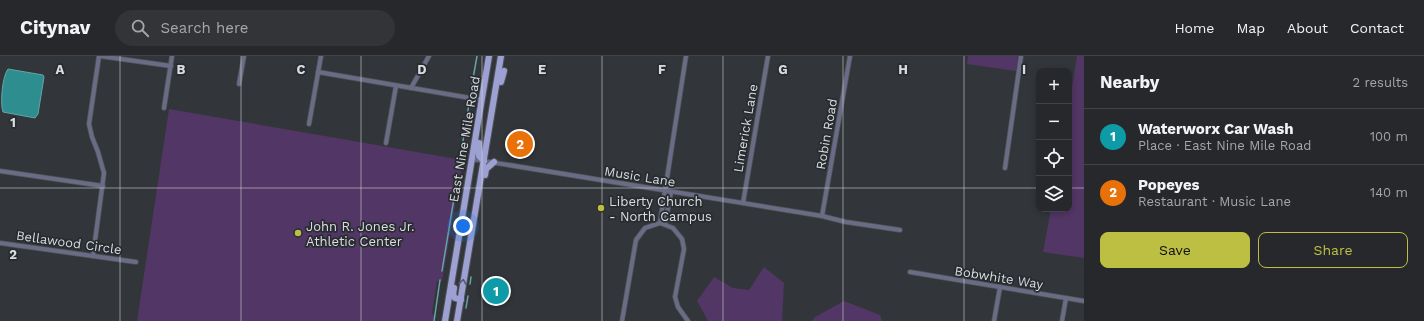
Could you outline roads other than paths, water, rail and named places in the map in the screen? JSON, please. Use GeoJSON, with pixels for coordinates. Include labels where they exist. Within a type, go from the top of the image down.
{"type":"FeatureCollection","features":[{"type":"Feature","properties":{"kind":"main road","name":"East Nine Mile Road"},"geometry":{"type":"LineString","coordinates":[[446,320],[489,56]]}},
{"type":"Feature","properties":{"kind":"main road","name":"East Nine Mile Road"},"geometry":{"type":"LineString","coordinates":[[457,321],[500,58]]}},
{"type":"Feature","properties":{"kind":"main road"},"geometry":{"type":"LineString","coordinates":[[487,142],[492,133],[504,72]]}},
{"type":"Feature","properties":{"kind":"main road"},"geometry":{"type":"LineString","coordinates":[[482,100],[484,108],[477,150],[479,156],[484,161]]}},
{"type":"Feature","properties":{"kind":"main road"},"geometry":{"type":"LineString","coordinates":[[474,219],[481,201],[486,169],[494,162]]}},
{"type":"Feature","properties":{"kind":"main road"},"geometry":{"type":"LineString","coordinates":[[459,236],[457,268],[453,294],[454,298],[461,300]]}},
{"type":"Feature","properties":{"kind":"street"},"geometry":{"type":"LineString","coordinates":[[93,256],[103,186],[102,163],[92,137],[89,124],[99,56],[170,66]]}},
{"type":"Feature","properties":{"kind":"street"},"geometry":{"type":"LineString","coordinates":[[164,108],[172,56]]}},
{"type":"Feature","properties":{"kind":"street"},"geometry":{"type":"LineString","coordinates":[[239,84],[244,56]]}},
{"type":"Feature","properties":{"kind":"street"},"geometry":{"type":"LineString","coordinates":[[309,124],[321,56]]}},
{"type":"Feature","properties":{"kind":"street"},"geometry":{"type":"LineString","coordinates":[[411,88],[429,56]]}},
{"type":"Feature","properties":{"kind":"street"},"geometry":{"type":"LineString","coordinates":[[660,223],[686,56]]}},
{"type":"Feature","properties":{"kind":"street","name":"Limerick Lane"},"geometry":{"type":"LineString","coordinates":[[743,203],[768,56]]}},
{"type":"Feature","properties":{"kind":"street","name":"Robin Road"},"geometry":{"type":"LineString","coordinates":[[822,216],[850,56]]}},
{"type":"Feature","properties":{"kind":"street"},"geometry":{"type":"LineString","coordinates":[[1005,168],[1021,56]]}},
{"type":"Feature","properties":{"kind":"street"},"geometry":{"type":"LineString","coordinates":[[318,72],[482,100]]}},
{"type":"Feature","properties":{"kind":"street"},"geometry":{"type":"LineString","coordinates":[[386,143],[396,86]]}},
{"type":"Feature","properties":{"kind":"street","name":"Music Lane"},"geometry":{"type":"LineString","coordinates":[[472,159],[900,230]]}},
{"type":"Feature","properties":{"kind":"street"},"geometry":{"type":"LineString","coordinates":[[0,170],[103,186]]}},
{"type":"Feature","properties":{"kind":"street"},"geometry":{"type":"LineString","coordinates":[[666,224],[671,192]]}},
{"type":"Feature","properties":{"kind":"street"},"geometry":{"type":"LineString","coordinates":[[622,321],[636,240],[645,228],[660,223],[666,224],[677,231],[683,244],[675,297],[678,307],[688,321]]}},
{"type":"Feature","properties":{"kind":"street","name":"Bellawood Circle"},"geometry":{"type":"LineString","coordinates":[[0,243],[136,262]]}},
{"type":"Feature","properties":{"kind":"street","name":"Bobwhite Way"},"geometry":{"type":"LineString","coordinates":[[910,272],[1084,301]]}},
{"type":"Feature","properties":{"kind":"street"},"geometry":{"type":"LineString","coordinates":[[994,321],[1000,287]]}},
{"type":"Feature","properties":{"kind":"street"},"geometry":{"type":"LineString","coordinates":[[1062,321],[1066,298]]}},
{"type":"Feature","properties":{"kind":"water"},"geometry":{"type":"Polygon","coordinates":[[[8,69],[43,75],[44,77],[38,114],[35,118],[3,112],[2,90],[4,78],[8,69]]]}},
{"type":"Feature","properties":{"kind":"waterway"},"geometry":{"type":"LineString","coordinates":[[471,90],[477,56]]}},
{"type":"Feature","properties":{"kind":"waterway"},"geometry":{"type":"LineString","coordinates":[[463,141],[469,104]]}},
{"type":"Feature","properties":{"kind":"waterway"},"geometry":{"type":"LineString","coordinates":[[460,160],[462,150]]}},
{"type":"Feature","properties":{"kind":"waterway"},"geometry":{"type":"LineString","coordinates":[[442,271],[458,174]]}},
{"type":"Feature","properties":{"kind":"waterway"},"geometry":{"type":"LineString","coordinates":[[470,284],[471,277]]}},
{"type":"Feature","properties":{"kind":"waterway"},"geometry":{"type":"LineString","coordinates":[[434,321],[440,280]]}},
{"type":"Feature","properties":{"kind":"waterway"},"geometry":{"type":"LineString","coordinates":[[466,308],[468,296]]}},
{"type":"Feature","properties":{"kind":"place","name":"Popeyes"},"geometry":{"type":"Point","coordinates":[520,144]}},
{"type":"Feature","properties":{"kind":"place","name":"Liberty Church - North Campus"},"geometry":{"type":"Point","coordinates":[601,208]}},
{"type":"Feature","properties":{"kind":"place","name":"John R. Jones Jr. Athletic Center"},"geometry":{"type":"Point","coordinates":[298,233]}},
{"type":"Feature","properties":{"kind":"place","name":"Waterworx Car Wash"},"geometry":{"type":"Point","coordinates":[496,291]}}]}
